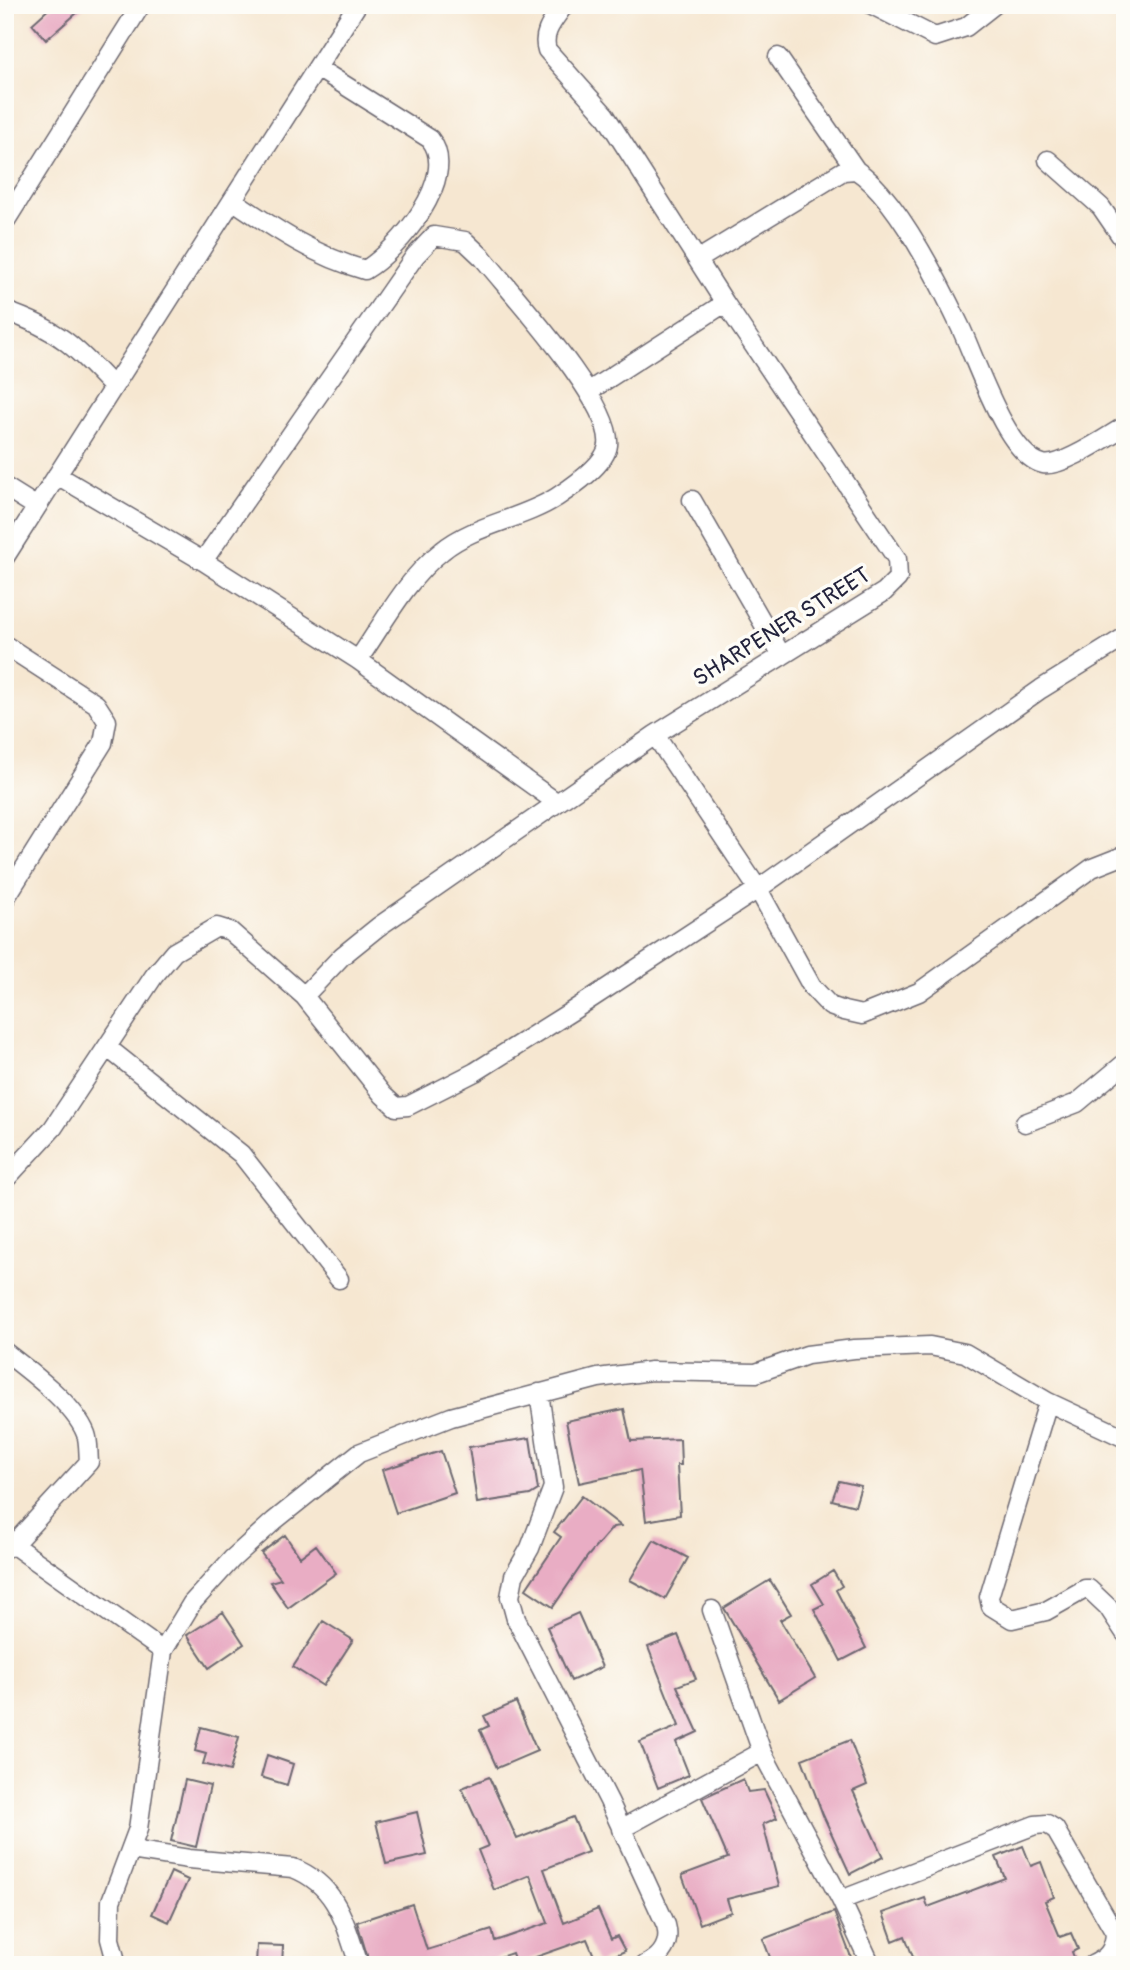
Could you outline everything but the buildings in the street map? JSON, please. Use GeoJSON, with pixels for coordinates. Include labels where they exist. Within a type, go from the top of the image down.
{"type":"FeatureCollection","features":[{"type":"Feature","properties":{"kind":"street"},"geometry":{"type":"LineString","coordinates":[[5,222],[141,5]]}},
{"type":"Feature","properties":{"kind":"street"},"geometry":{"type":"LineString","coordinates":[[5,556],[319,69],[357,5]]}},
{"type":"Feature","properties":{"kind":"street","name":"SHARPENER STREET"},"geometry":{"type":"LineString","coordinates":[[304,996],[342,956],[378,927],[655,735],[884,592],[898,578],[897,559],[725,303],[699,258],[605,114],[547,50],[544,41],[547,31],[564,5]]}},
{"type":"Feature","properties":{"kind":"street"},"geometry":{"type":"LineString","coordinates":[[872,5],[935,37],[966,27],[994,5]]}},
{"type":"Feature","properties":{"kind":"street"},"geometry":{"type":"LineString","coordinates":[[778,57],[856,170],[868,177],[911,235],[959,323],[995,406],[1025,453],[1045,464],[1058,463],[1125,426]]}},
{"type":"Feature","properties":{"kind":"street"},"geometry":{"type":"LineString","coordinates":[[234,201],[279,231],[338,263],[365,270],[395,247],[428,201],[437,169],[437,148],[430,139],[319,69]]}},
{"type":"Feature","properties":{"kind":"street"},"geometry":{"type":"LineString","coordinates":[[1048,160],[1101,207],[1125,242]]}},
{"type":"Feature","properties":{"kind":"street"},"geometry":{"type":"LineString","coordinates":[[699,258],[843,172],[856,170]]}},
{"type":"Feature","properties":{"kind":"street"},"geometry":{"type":"LineString","coordinates":[[203,561],[415,256],[434,236],[465,241],[483,258],[589,391],[607,427],[608,447],[598,463],[557,497],[466,536],[441,551],[409,587],[358,660]]}},
{"type":"Feature","properties":{"kind":"street"},"geometry":{"type":"LineString","coordinates":[[589,391],[725,303]]}},
{"type":"Feature","properties":{"kind":"street"},"geometry":{"type":"LineString","coordinates":[[5,310],[41,324],[77,347],[113,387]]}},
{"type":"Feature","properties":{"kind":"street"},"geometry":{"type":"LineString","coordinates":[[57,475],[203,561],[358,660],[556,802]]}},
{"type":"Feature","properties":{"kind":"street"},"geometry":{"type":"LineString","coordinates":[[5,487],[37,507]]}},
{"type":"Feature","properties":{"kind":"street"},"geometry":{"type":"LineString","coordinates":[[692,500],[782,656]]}},
{"type":"Feature","properties":{"kind":"street"},"geometry":{"type":"LineString","coordinates":[[5,1180],[53,1128],[154,976],[174,952],[217,927],[230,932],[304,996],[383,1095],[396,1107],[408,1106],[475,1072],[758,889],[1041,689],[1125,637]]}},
{"type":"Feature","properties":{"kind":"street"},"geometry":{"type":"LineString","coordinates":[[5,645],[96,704],[107,720],[103,743],[5,899]]}},
{"type":"Feature","properties":{"kind":"street"},"geometry":{"type":"LineString","coordinates":[[655,735],[758,889],[812,988],[830,1006],[862,1015],[919,992],[1092,868],[1125,855]]}},
{"type":"Feature","properties":{"kind":"street"},"geometry":{"type":"LineString","coordinates":[[108,1048],[240,1154],[339,1279]]}},
{"type":"Feature","properties":{"kind":"street"},"geometry":{"type":"LineString","coordinates":[[1025,1123],[1077,1102],[1125,1063]]}},
{"type":"Feature","properties":{"kind":"street"},"geometry":{"type":"LineString","coordinates":[[117,1965],[110,1939],[111,1901],[138,1829],[163,1651],[192,1604],[232,1559],[274,1521],[359,1453],[451,1417],[598,1378],[651,1371],[755,1373],[807,1355],[854,1349],[930,1346],[965,1353],[1048,1402],[1125,1438]]}},
{"type":"Feature","properties":{"kind":"street"},"geometry":{"type":"LineString","coordinates":[[5,1352],[32,1373],[78,1421],[86,1435],[89,1462],[8,1544],[163,1651]]}},
{"type":"Feature","properties":{"kind":"street"},"geometry":{"type":"LineString","coordinates":[[539,1393],[552,1487],[530,1548],[514,1576],[510,1597],[516,1619],[621,1829],[669,1935],[662,1953],[645,1965]]}},
{"type":"Feature","properties":{"kind":"street"},"geometry":{"type":"LineString","coordinates":[[1048,1402],[989,1597],[991,1606],[1012,1619],[1046,1611],[1084,1589],[1093,1591],[1116,1607],[1125,1633]]}},
{"type":"Feature","properties":{"kind":"street"},"geometry":{"type":"LineString","coordinates":[[712,1610],[762,1752],[841,1900],[871,1965]]}},
{"type":"Feature","properties":{"kind":"street"},"geometry":{"type":"LineString","coordinates":[[621,1829],[762,1752]]}},
{"type":"Feature","properties":{"kind":"street"},"geometry":{"type":"LineString","coordinates":[[841,1900],[1035,1825],[1047,1824],[1055,1829],[1115,1933],[1114,1945],[1105,1959],[1092,1965]]}},
{"type":"Feature","properties":{"kind":"street"},"geometry":{"type":"LineString","coordinates":[[131,1850],[189,1859],[293,1868],[309,1874],[324,1886],[340,1908],[359,1965]]}}]}
